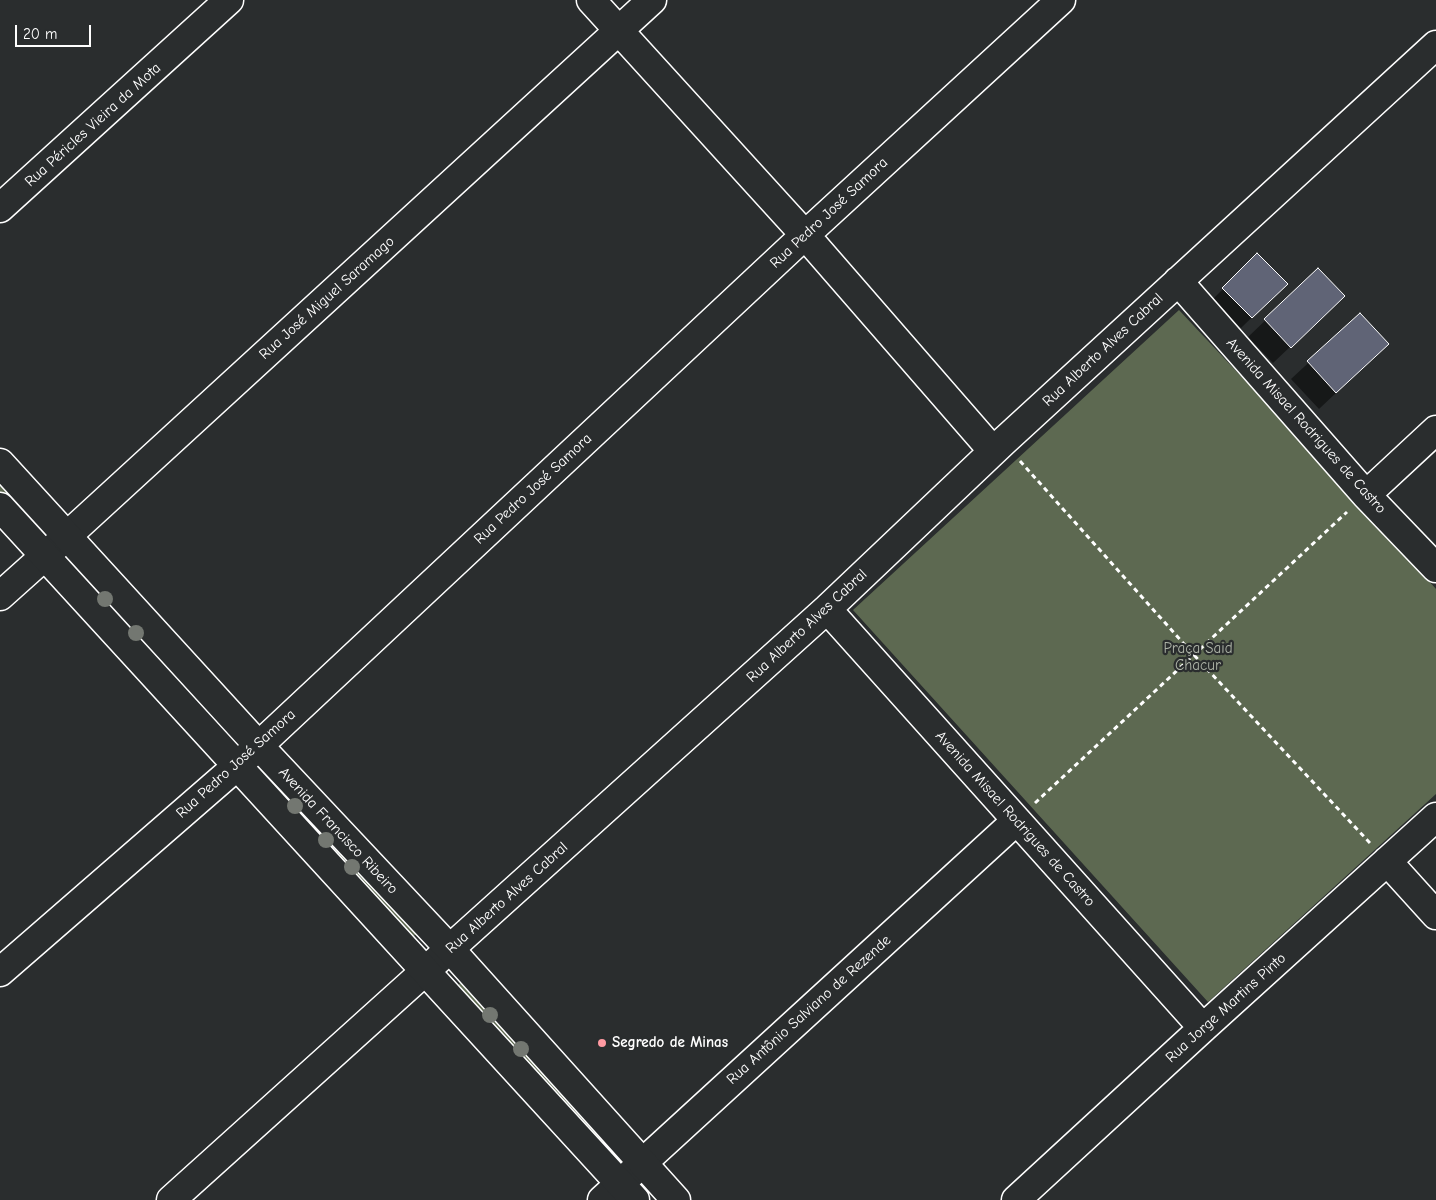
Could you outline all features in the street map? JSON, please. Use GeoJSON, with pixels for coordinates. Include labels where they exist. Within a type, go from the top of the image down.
{"type":"FeatureCollection","features":[{"type":"Feature","properties":{"kind":"street","name":"Rua Péricles Vieira da Mota"},"geometry":{"type":"LineString","coordinates":[[0,208],[229,0]]}},
{"type":"Feature","properties":{"kind":"street"},"geometry":{"type":"LineString","coordinates":[[591,0],[998,447]]}},
{"type":"Feature","properties":{"kind":"street","name":"Rua José Miguel Saramago"},"geometry":{"type":"LineString","coordinates":[[0,596],[652,0]]}},
{"type":"Feature","properties":{"kind":"street","name":"Rua Pedro José Samora"},"geometry":{"type":"LineString","coordinates":[[0,972],[237,766],[805,234],[1061,0]]}},
{"type":"Feature","properties":{"kind":"street","name":"Rua Alberto Alves Cabral"},"geometry":{"type":"LineString","coordinates":[[171,1200],[827,609],[998,447],[1436,45]]}},
{"type":"Feature","properties":{"kind":"street","name":"Avenida Misael Rodrigues de Castro"},"geometry":{"type":"LineString","coordinates":[[1178,281],[1366,495],[1436,568]]}},
{"type":"Feature","properties":{"kind":"street"},"geometry":{"type":"LineString","coordinates":[[1366,495],[1436,430]]}},
{"type":"Feature","properties":{"kind":"street","name":"Avenida Francisco Ribeiro"},"geometry":{"type":"LineString","coordinates":[[0,463],[258,745],[450,950],[676,1200]]}},
{"type":"Feature","properties":{"kind":"street","name":"Avenida Francisco Ribeiro"},"geometry":{"type":"LineString","coordinates":[[0,507],[425,971],[619,1194]]}},
{"type":"Feature","properties":{"kind":"street","name":"Avenida Misael Rodrigues de Castro"},"geometry":{"type":"LineString","coordinates":[[827,609],[1203,1028]]}},
{"type":"Feature","properties":{"kind":"street","name":"Rua Jorge Martins Pinto"},"geometry":{"type":"LineString","coordinates":[[1016,1200],[1436,817]]}},
{"type":"Feature","properties":{"kind":"street","name":"Rua Antônio Salviano de Rezende"},"geometry":{"type":"LineString","coordinates":[[619,1194],[641,1163],[1016,821]]}},
{"type":"Feature","properties":{"kind":"street"},"geometry":{"type":"LineString","coordinates":[[1387,861],[1436,915]]}},
{"type":"Feature","properties":{"kind":"path"},"geometry":{"type":"LineString","coordinates":[[998,447],[1387,861]]}},
{"type":"Feature","properties":{"kind":"path"},"geometry":{"type":"LineString","coordinates":[[1016,821],[1193,654],[1366,495]]}},
{"type":"Feature","properties":{"kind":"green space","name":"Praça Said Chacur"},"geometry":{"type":"Polygon","coordinates":[[[1179,310],[1357,500],[1436,589],[1436,794],[1208,1002],[853,610],[1179,310]]]}},
{"type":"Feature","properties":{"kind":"green space"},"geometry":{"type":"Polygon","coordinates":[[[0,474],[41,522],[39,528],[33,530],[0,501],[0,474]]]}},
{"type":"Feature","properties":{"kind":"green space"},"geometry":{"type":"Polygon","coordinates":[[[271,773],[417,928],[416,935],[409,937],[264,775],[271,773]]]}},
{"type":"Feature","properties":{"kind":"green space"},"geometry":{"type":"Polygon","coordinates":[[[465,982],[610,1144],[604,1146],[457,991],[459,984],[465,982]]]}},
{"type":"Feature","properties":{"kind":"building"},"geometry":{"type":"Polygon","coordinates":[[[1257,253],[1288,284],[1252,318],[1222,288],[1257,253]]]}},
{"type":"Feature","properties":{"kind":"building"},"geometry":{"type":"Polygon","coordinates":[[[1318,268],[1345,296],[1291,348],[1264,319],[1318,268]]]}},
{"type":"Feature","properties":{"kind":"building"},"geometry":{"type":"Polygon","coordinates":[[[1360,313],[1389,344],[1336,393],[1307,361],[1360,313]]]}},
{"type":"Feature","properties":{"kind":"place","name":"Segredo de Minas"},"geometry":{"type":"Point","coordinates":[602,1043]}}]}
